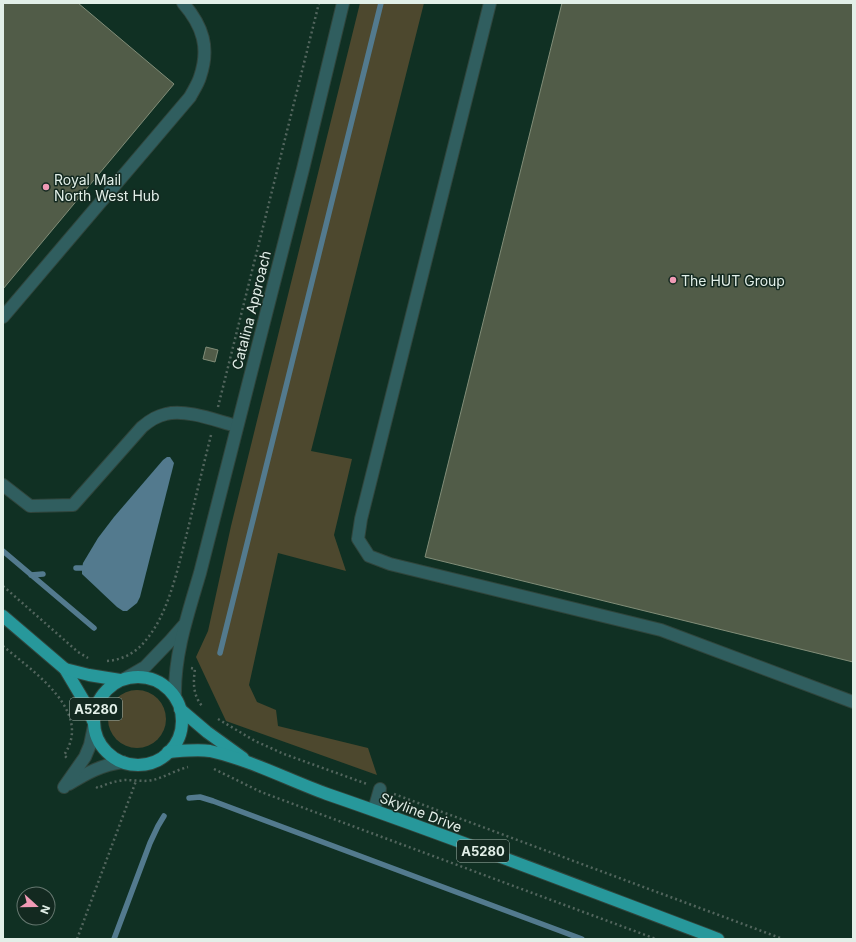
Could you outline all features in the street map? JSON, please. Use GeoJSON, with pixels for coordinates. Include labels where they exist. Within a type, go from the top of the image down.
{"type":"FeatureCollection","features":[{"type":"Feature","properties":{"kind":"main road","name":"A5280"},"geometry":{"type":"LineString","coordinates":[[3,616],[65,669],[87,706],[94,724],[97,738],[104,750],[112,757],[134,765],[146,764],[158,760],[176,744],[182,721],[180,709],[175,697],[166,687],[155,680],[143,677],[123,679],[89,675],[65,669]]}},
{"type":"Feature","properties":{"kind":"main road","name":"A5280"},"geometry":{"type":"LineString","coordinates":[[94,724],[94,712],[99,699],[108,688],[123,679]]}},
{"type":"Feature","properties":{"kind":"main road","name":"Skyline Drive"},"geometry":{"type":"LineString","coordinates":[[180,709],[207,732],[249,762]]}},
{"type":"Feature","properties":{"kind":"main road","name":"Skyline Drive"},"geometry":{"type":"LineString","coordinates":[[168,752],[186,750],[210,751],[249,762],[302,785],[374,810],[718,939]]}},
{"type":"Feature","properties":{"kind":"street"},"geometry":{"type":"LineString","coordinates":[[3,317],[190,97],[200,78],[206,52],[201,32],[194,15],[183,3]]}},
{"type":"Feature","properties":{"kind":"street","name":"Catalina Approach"},"geometry":{"type":"LineString","coordinates":[[175,697],[176,664],[184,624],[200,573],[303,169],[343,3]]}},
{"type":"Feature","properties":{"kind":"street"},"geometry":{"type":"LineString","coordinates":[[490,3],[361,519],[358,539],[369,556],[390,564],[661,630],[853,702]]}},
{"type":"Feature","properties":{"kind":"street"},"geometry":{"type":"LineString","coordinates":[[3,485],[30,506],[73,506],[142,428],[153,418],[166,414],[180,413],[237,426]]}},
{"type":"Feature","properties":{"kind":"street","name":"Catalina Approach"},"geometry":{"type":"LineString","coordinates":[[123,679],[145,667],[184,624]]}},
{"type":"Feature","properties":{"kind":"street"},"geometry":{"type":"LineString","coordinates":[[94,724],[90,745],[85,756],[64,787],[96,769],[108,764],[123,762]]}},
{"type":"Feature","properties":{"kind":"street"},"geometry":{"type":"LineString","coordinates":[[374,810],[380,789]]}},
{"type":"Feature","properties":{"kind":"path"},"geometry":{"type":"LineString","coordinates":[[225,379],[319,3]]}},
{"type":"Feature","properties":{"kind":"path"},"geometry":{"type":"LineString","coordinates":[[105,661],[126,657],[136,650],[145,642],[154,630],[161,616],[175,578],[205,460]]}},
{"type":"Feature","properties":{"kind":"path"},"geometry":{"type":"LineString","coordinates":[[3,586],[78,652],[90,658]]}},
{"type":"Feature","properties":{"kind":"path"},"geometry":{"type":"LineString","coordinates":[[3,646],[43,680],[64,703],[70,715],[72,727],[71,740],[68,750],[64,755]]}},
{"type":"Feature","properties":{"kind":"path"},"geometry":{"type":"LineString","coordinates":[[195,669],[193,682],[195,693],[198,701],[204,709]]}},
{"type":"Feature","properties":{"kind":"path"},"geometry":{"type":"LineString","coordinates":[[214,717],[255,741],[284,754],[362,782]]}},
{"type":"Feature","properties":{"kind":"path"},"geometry":{"type":"LineString","coordinates":[[98,788],[114,782],[151,781],[190,766]]}},
{"type":"Feature","properties":{"kind":"path"},"geometry":{"type":"LineString","coordinates":[[208,767],[261,792],[656,939]]}},
{"type":"Feature","properties":{"kind":"path"},"geometry":{"type":"LineString","coordinates":[[77,939],[136,781]]}},
{"type":"Feature","properties":{"kind":"path"},"geometry":{"type":"LineString","coordinates":[[396,795],[783,939]]}},
{"type":"Feature","properties":{"kind":"shaded area"},"geometry":{"type":"Polygon","coordinates":[[[3,3],[853,3],[853,939],[3,939],[3,3]]]}},
{"type":"Feature","properties":{"kind":"shaded area"},"geometry":{"type":"Polygon","coordinates":[[[360,3],[424,3],[311,451],[352,459],[334,535],[346,571],[278,553],[249,685],[257,702],[276,710],[278,726],[368,748],[377,775],[226,721],[196,657],[208,631],[231,526],[360,3]]]}},
{"type":"Feature","properties":{"kind":"shaded area"},"geometry":{"type":"Polygon","coordinates":[[[137,690],[148,692],[158,698],[164,708],[166,719],[164,730],[158,740],[148,746],[137,748],[126,746],[116,740],[110,730],[108,719],[110,708],[116,698],[126,692],[137,690]]]}},
{"type":"Feature","properties":{"kind":"water"},"geometry":{"type":"Polygon","coordinates":[[[167,457],[170,457],[174,463],[140,597],[137,603],[127,611],[123,611],[82,574],[83,563],[98,538],[114,517],[167,457]]]}},
{"type":"Feature","properties":{"kind":"building","name":"Royal Mail North West Hub"},"geometry":{"type":"Polygon","coordinates":[[[3,3],[78,3],[174,84],[3,289],[3,3]]]}},
{"type":"Feature","properties":{"kind":"building","name":"The HUT Group"},"geometry":{"type":"Polygon","coordinates":[[[562,3],[853,3],[853,662],[425,557],[562,3]]]}},
{"type":"Feature","properties":{"kind":"building"},"geometry":{"type":"Polygon","coordinates":[[[206,347],[218,350],[215,362],[203,359],[206,347]]]}},
{"type":"Feature","properties":{"kind":"waterway"},"geometry":{"type":"LineString","coordinates":[[220,653],[381,3]]}},
{"type":"Feature","properties":{"kind":"waterway"},"geometry":{"type":"LineString","coordinates":[[3,551],[94,628]]}},
{"type":"Feature","properties":{"kind":"waterway"},"geometry":{"type":"LineString","coordinates":[[76,568],[82,568]]}},
{"type":"Feature","properties":{"kind":"waterway"},"geometry":{"type":"LineString","coordinates":[[31,575],[43,574]]}},
{"type":"Feature","properties":{"kind":"waterway"},"geometry":{"type":"LineString","coordinates":[[189,798],[200,797],[213,801],[582,939]]}},
{"type":"Feature","properties":{"kind":"waterway"},"geometry":{"type":"LineString","coordinates":[[114,939],[150,843],[164,816]]}},
{"type":"Feature","properties":{"kind":"place","name":"Royal Mail North West Hub"},"geometry":{"type":"Point","coordinates":[46,187]}},
{"type":"Feature","properties":{"kind":"place","name":"The HUT Group"},"geometry":{"type":"Point","coordinates":[673,280]}}]}
